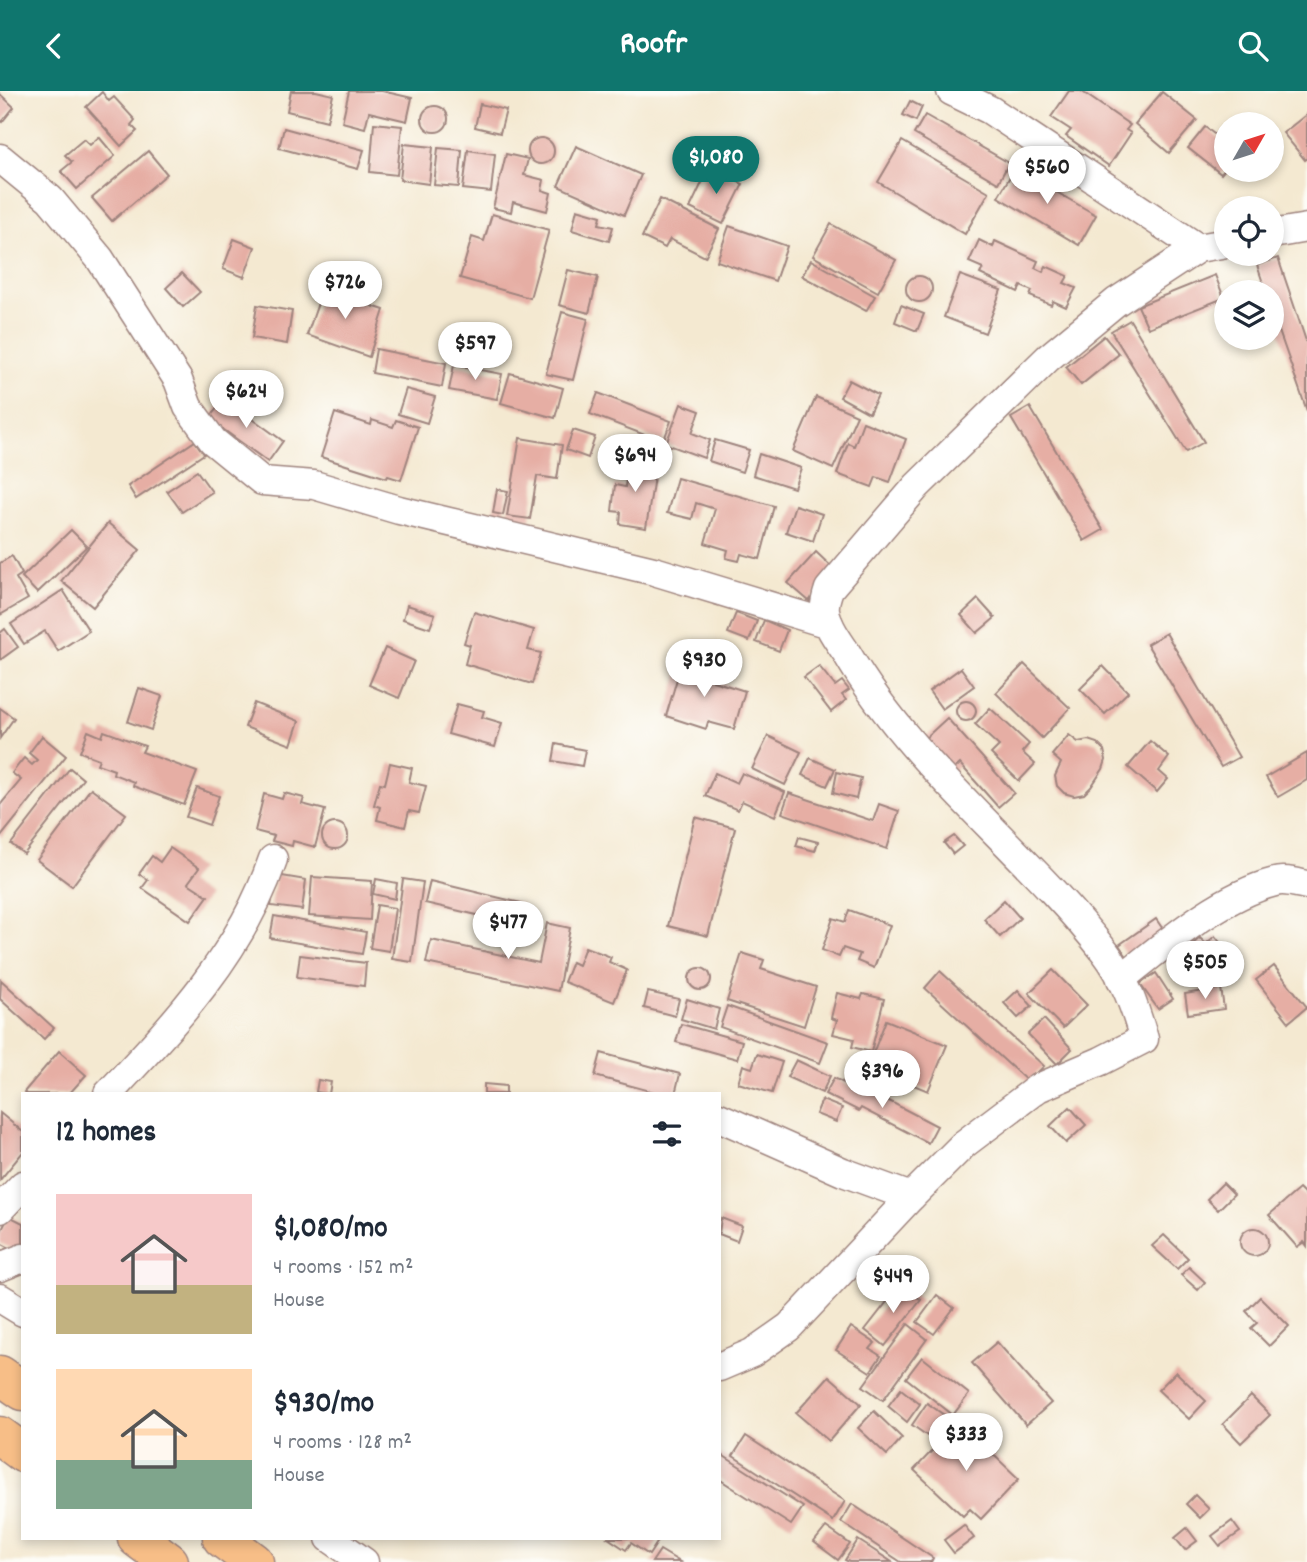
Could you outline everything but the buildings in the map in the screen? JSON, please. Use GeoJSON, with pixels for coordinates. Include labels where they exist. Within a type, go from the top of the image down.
{"type":"FeatureCollection","features":[{"type":"Feature","properties":{"kind":"highway"},"geometry":{"type":"LineString","coordinates":[[0,1374],[21,1390]]}},
{"type":"Feature","properties":{"kind":"highway"},"geometry":{"type":"LineString","coordinates":[[0,1436],[21,1452]]}},
{"type":"Feature","properties":{"kind":"highway"},"geometry":{"type":"LineString","coordinates":[[140,1540],[169,1562]]}},
{"type":"Feature","properties":{"kind":"highway"},"geometry":{"type":"LineString","coordinates":[[225,1540],[254,1562]]}},
{"type":"Feature","properties":{"kind":"street"},"geometry":{"type":"LineString","coordinates":[[951,91],[989,110],[1198,249]]}},
{"type":"Feature","properties":{"kind":"street"},"geometry":{"type":"LineString","coordinates":[[0,158],[50,199],[100,259],[178,380],[188,407],[213,441],[262,481],[314,485],[399,510],[654,572],[829,624]]}},
{"type":"Feature","properties":{"kind":"street"},"geometry":{"type":"LineString","coordinates":[[1284,232],[1307,228]]}},
{"type":"Feature","properties":{"kind":"street"},"geometry":{"type":"LineString","coordinates":[[721,1366],[752,1353],[789,1327],[911,1196],[964,1144],[1038,1088],[1144,1039],[1132,998],[1107,954],[1031,869],[929,764],[865,685],[829,624],[825,609],[829,589],[917,486],[1048,358],[1116,302],[1198,249],[1214,246]]}},
{"type":"Feature","properties":{"kind":"street"},"geometry":{"type":"LineString","coordinates":[[110,1092],[181,1015],[220,962],[247,922],[263,890],[273,859]]}},
{"type":"Feature","properties":{"kind":"street"},"geometry":{"type":"LineString","coordinates":[[1121,979],[1188,926],[1243,895],[1278,880],[1307,885]]}},
{"type":"Feature","properties":{"kind":"street"},"geometry":{"type":"LineString","coordinates":[[721,1118],[843,1172],[911,1196]]}},
{"type":"Feature","properties":{"kind":"street"},"geometry":{"type":"LineString","coordinates":[[0,1209],[21,1187]]}},
{"type":"Feature","properties":{"kind":"street"},"geometry":{"type":"LineString","coordinates":[[0,1266],[21,1259]]}},
{"type":"Feature","properties":{"kind":"street"},"geometry":{"type":"LineString","coordinates":[[0,1298],[21,1311]]}},
{"type":"Feature","properties":{"kind":"street"},"geometry":{"type":"LineString","coordinates":[[132,1540],[141,1562]]}},
{"type":"Feature","properties":{"kind":"street"},"geometry":{"type":"LineString","coordinates":[[333,1540],[364,1562]]}}]}
